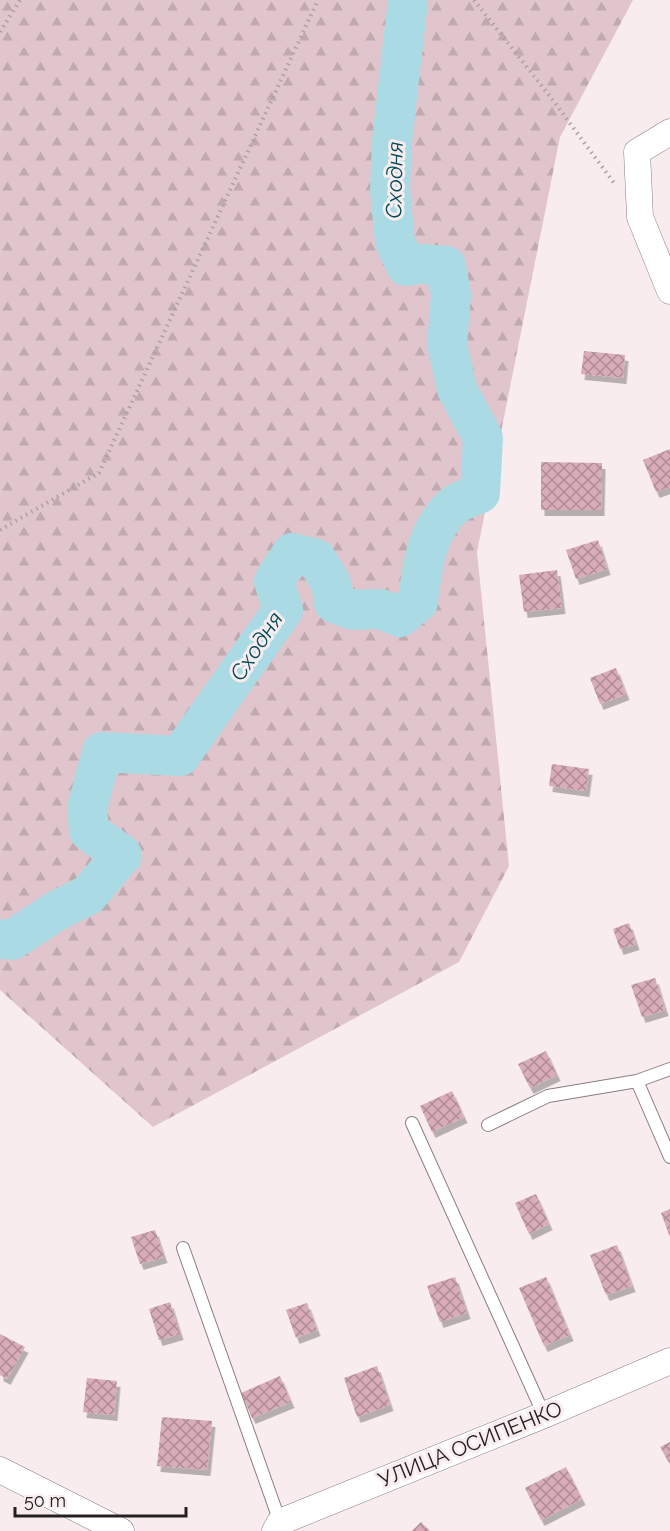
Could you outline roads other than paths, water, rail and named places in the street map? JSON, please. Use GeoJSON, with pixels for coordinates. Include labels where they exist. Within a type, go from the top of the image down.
{"type":"FeatureCollection","features":[{"type":"Feature","properties":{"kind":"street"},"geometry":{"type":"LineString","coordinates":[[670,132],[637,152],[640,217],[670,291]]}},
{"type":"Feature","properties":{"kind":"street","name":"УЛИЦА ОСИПЕНКО"},"geometry":{"type":"LineString","coordinates":[[277,1526],[670,1361]]}},
{"type":"Feature","properties":{"kind":"street"},"geometry":{"type":"LineString","coordinates":[[0,1470],[121,1531]]}},
{"type":"Feature","properties":{"kind":"lane"},"geometry":{"type":"LineString","coordinates":[[488,1125],[548,1096],[637,1081],[670,1069]]}},
{"type":"Feature","properties":{"kind":"lane"},"geometry":{"type":"LineString","coordinates":[[637,1081],[670,1157]]}},
{"type":"Feature","properties":{"kind":"lane"},"geometry":{"type":"LineString","coordinates":[[412,1123],[544,1415]]}},
{"type":"Feature","properties":{"kind":"lane"},"geometry":{"type":"LineString","coordinates":[[183,1248],[277,1526]]}},
{"type":"Feature","properties":{"kind":"waterway","name":"Сходня"},"geometry":{"type":"LineString","coordinates":[[0,939],[12,940],[56,911],[88,895],[122,855],[89,831],[87,809],[102,752],[180,756],[283,610],[274,581],[292,553],[316,559],[331,583],[334,603],[354,610],[381,609],[400,617],[418,602],[427,550],[437,526],[454,505],[480,493],[483,438],[457,389],[447,344],[451,295],[446,266],[422,264],[406,266],[395,242],[390,190],[392,141],[408,0]]}}]}
